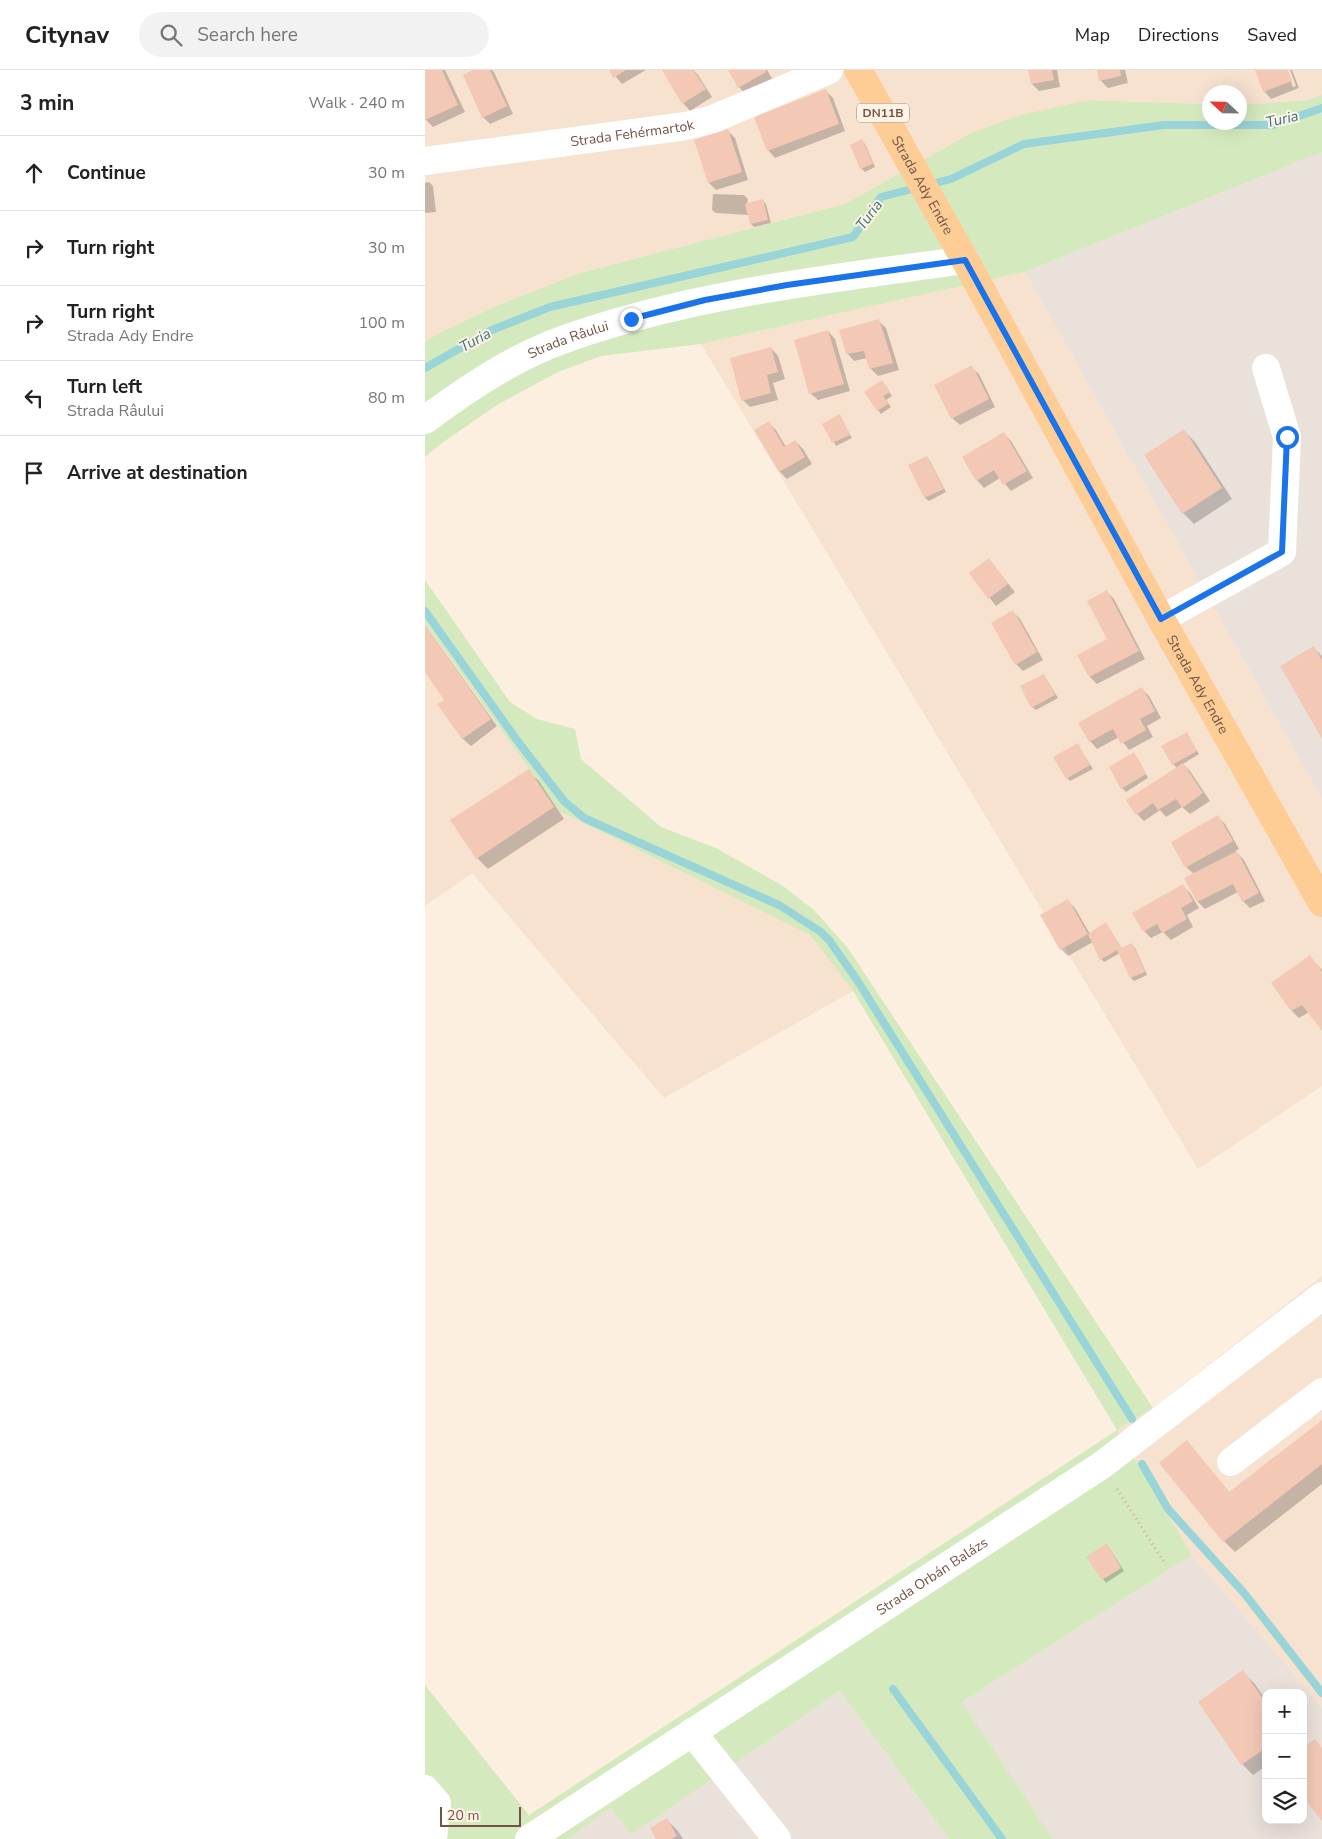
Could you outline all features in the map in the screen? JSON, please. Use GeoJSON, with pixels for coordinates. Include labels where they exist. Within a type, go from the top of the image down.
{"type":"FeatureCollection","features":[{"type":"Feature","properties":{"kind":"main road","name":"Strada Ady Endre"},"geometry":{"type":"LineString","coordinates":[[858,70],[965,260],[1161,619],[1322,903]]}},
{"type":"Feature","properties":{"kind":"street","name":"Strada Fehérmartok"},"geometry":{"type":"LineString","coordinates":[[425,161],[686,126],[713,119],[829,70]]}},
{"type":"Feature","properties":{"kind":"street","name":"Strada Râului"},"geometry":{"type":"LineString","coordinates":[[425,420],[472,386],[514,362],[564,339],[631,319],[705,300],[778,286],[965,260]]}},
{"type":"Feature","properties":{"kind":"street"},"geometry":{"type":"LineString","coordinates":[[1161,619],[1282,552],[1287,437],[1267,368]]}},
{"type":"Feature","properties":{"kind":"street","name":"Strada Orbán Balázs"},"geometry":{"type":"LineString","coordinates":[[529,1839],[1102,1465],[1322,1296]]}},
{"type":"Feature","properties":{"kind":"street"},"geometry":{"type":"LineString","coordinates":[[1231,1462],[1322,1392]]}},
{"type":"Feature","properties":{"kind":"street"},"geometry":{"type":"LineString","coordinates":[[692,1732],[777,1839]]}},
{"type":"Feature","properties":{"kind":"street"},"geometry":{"type":"LineString","coordinates":[[425,1789],[437,1803],[433,1839]]}},
{"type":"Feature","properties":{"kind":"path"},"geometry":{"type":"LineString","coordinates":[[1102,1465],[1166,1566]]}},
{"type":"Feature","properties":{"kind":"shaded area"},"geometry":{"type":"Polygon","coordinates":[[[425,70],[1322,70],[1322,95],[1308,100],[1247,105],[1247,85],[1202,85],[1202,104],[1089,100],[971,133],[845,204],[580,273],[496,306],[437,334],[425,342],[425,70]]]}},
{"type":"Feature","properties":{"kind":"shaded area"},"geometry":{"type":"Polygon","coordinates":[[[1322,152],[1322,799],[1025,272],[1322,152]]]}},
{"type":"Feature","properties":{"kind":"shaded area"},"geometry":{"type":"Polygon","coordinates":[[[1025,272],[1322,799],[1322,1086],[1198,1169],[701,344],[1025,272]]]}},
{"type":"Feature","properties":{"kind":"shaded area"},"geometry":{"type":"Polygon","coordinates":[[[425,623],[559,811],[810,935],[853,991],[664,1098],[472,873],[425,906],[425,623]]]}},
{"type":"Feature","properties":{"kind":"shaded area"},"geometry":{"type":"Polygon","coordinates":[[[1322,1276],[1322,1707],[1192,1555],[1117,1430],[1153,1408],[1322,1276]]]}},
{"type":"Feature","properties":{"kind":"shaded area"},"geometry":{"type":"Polygon","coordinates":[[[1192,1555],[1307,1689],[1262,1689],[1262,1824],[1307,1824],[1307,1689],[1322,1707],[1322,1839],[1053,1839],[962,1702],[1192,1555]]]}},
{"type":"Feature","properties":{"kind":"shaded area"},"geometry":{"type":"Polygon","coordinates":[[[840,1691],[949,1839],[568,1839],[611,1808],[631,1835],[840,1691]]]}},
{"type":"Feature","properties":{"kind":"green space"},"geometry":{"type":"Polygon","coordinates":[[[1322,95],[1322,152],[1025,272],[701,344],[601,356],[558,372],[497,405],[425,457],[425,342],[437,334],[496,306],[580,273],[845,204],[971,133],[1020,115],[1089,100],[1202,104],[1202,130],[1247,130],[1247,104],[1308,100],[1322,95]]]}},
{"type":"Feature","properties":{"kind":"green space"},"geometry":{"type":"Polygon","coordinates":[[[425,580],[510,702],[537,719],[575,729],[581,759],[661,827],[716,848],[783,886],[814,910],[847,947],[1153,1408],[1117,1430],[853,991],[810,935],[559,811],[425,623],[425,580]]]}},
{"type":"Feature","properties":{"kind":"green space"},"geometry":{"type":"Polygon","coordinates":[[[1117,1430],[1192,1555],[962,1702],[1053,1839],[949,1839],[840,1691],[631,1835],[611,1808],[568,1839],[425,1839],[425,1685],[529,1815],[1117,1430]]]}},
{"type":"Feature","properties":{"kind":"building"},"geometry":{"type":"Polygon","coordinates":[[[425,70],[442,70],[458,105],[425,120],[425,70]]]}},
{"type":"Feature","properties":{"kind":"building"},"geometry":{"type":"Polygon","coordinates":[[[473,70],[490,70],[507,106],[482,118],[463,75],[473,70]]]}},
{"type":"Feature","properties":{"kind":"building"},"geometry":{"type":"Polygon","coordinates":[[[609,70],[626,70],[613,78],[609,70]]]}},
{"type":"Feature","properties":{"kind":"building"},"geometry":{"type":"Polygon","coordinates":[[[662,70],[693,70],[706,89],[682,104],[662,70]]]}},
{"type":"Feature","properties":{"kind":"building"},"geometry":{"type":"Polygon","coordinates":[[[728,70],[765,70],[766,72],[738,88],[728,70]]]}},
{"type":"Feature","properties":{"kind":"building"},"geometry":{"type":"Polygon","coordinates":[[[1028,70],[1052,70],[1054,80],[1031,84],[1028,70]]]}},
{"type":"Feature","properties":{"kind":"building"},"geometry":{"type":"Polygon","coordinates":[[[1097,70],[1120,70],[1121,76],[1099,81],[1097,70]]]}},
{"type":"Feature","properties":{"kind":"building"},"geometry":{"type":"Polygon","coordinates":[[[1255,70],[1288,70],[1292,81],[1263,92],[1255,70]]]}},
{"type":"Feature","properties":{"kind":"building"},"geometry":{"type":"Polygon","coordinates":[[[826,89],[839,124],[767,151],[754,117],[826,89]]]}},
{"type":"Feature","properties":{"kind":"building"},"geometry":{"type":"Polygon","coordinates":[[[728,129],[742,172],[708,183],[694,140],[728,129]]]}},
{"type":"Feature","properties":{"kind":"building"},"geometry":{"type":"Polygon","coordinates":[[[862,139],[873,164],[860,169],[850,145],[862,139]]]}},
{"type":"Feature","properties":{"kind":"building"},"geometry":{"type":"Polygon","coordinates":[[[763,199],[768,220],[750,224],[745,204],[763,199]]]}},
{"type":"Feature","properties":{"kind":"building"},"geometry":{"type":"Polygon","coordinates":[[[879,319],[893,363],[869,369],[864,351],[846,354],[839,330],[879,319]]]}},
{"type":"Feature","properties":{"kind":"building"},"geometry":{"type":"Polygon","coordinates":[[[828,330],[844,384],[809,394],[794,340],[828,330]]]}},
{"type":"Feature","properties":{"kind":"building"},"geometry":{"type":"Polygon","coordinates":[[[771,347],[778,372],[767,375],[771,393],[741,401],[730,358],[771,347]]]}},
{"type":"Feature","properties":{"kind":"building"},"geometry":{"type":"Polygon","coordinates":[[[972,365],[989,399],[951,419],[934,385],[972,365]]]}},
{"type":"Feature","properties":{"kind":"building"},"geometry":{"type":"Polygon","coordinates":[[[882,380],[890,392],[883,396],[888,404],[877,411],[864,392],[882,380]]]}},
{"type":"Feature","properties":{"kind":"building"},"geometry":{"type":"Polygon","coordinates":[[[840,414],[850,435],[832,443],[822,424],[840,414]]]}},
{"type":"Feature","properties":{"kind":"building"},"geometry":{"type":"Polygon","coordinates":[[[769,421],[784,447],[795,440],[805,457],[779,472],[754,430],[769,421]]]}},
{"type":"Feature","properties":{"kind":"building"},"geometry":{"type":"Polygon","coordinates":[[[1184,429],[1222,488],[1182,514],[1144,455],[1184,429]]]}},
{"type":"Feature","properties":{"kind":"building"},"geometry":{"type":"Polygon","coordinates":[[[1004,432],[1027,471],[1003,485],[994,470],[976,481],[962,457],[1004,432]]]}},
{"type":"Feature","properties":{"kind":"building"},"geometry":{"type":"Polygon","coordinates":[[[927,456],[944,489],[924,498],[908,465],[927,456]]]}},
{"type":"Feature","properties":{"kind":"building"},"geometry":{"type":"Polygon","coordinates":[[[989,558],[1008,584],[988,599],[969,573],[989,558]]]}},
{"type":"Feature","properties":{"kind":"building"},"geometry":{"type":"Polygon","coordinates":[[[1107,590],[1139,651],[1089,677],[1077,655],[1107,639],[1087,601],[1107,590]]]}},
{"type":"Feature","properties":{"kind":"building"},"geometry":{"type":"Polygon","coordinates":[[[1013,610],[1037,652],[1015,665],[991,623],[1013,610]]]}},
{"type":"Feature","properties":{"kind":"building"},"geometry":{"type":"Polygon","coordinates":[[[425,625],[491,719],[462,739],[437,704],[444,700],[425,672],[425,625]]]}},
{"type":"Feature","properties":{"kind":"building"},"geometry":{"type":"Polygon","coordinates":[[[1314,646],[1322,660],[1322,739],[1280,666],[1314,646]]]}},
{"type":"Feature","properties":{"kind":"building"},"geometry":{"type":"Polygon","coordinates":[[[1044,674],[1055,695],[1031,708],[1020,686],[1044,674]]]}},
{"type":"Feature","properties":{"kind":"building"},"geometry":{"type":"Polygon","coordinates":[[[1142,687],[1155,711],[1140,719],[1146,730],[1121,744],[1113,729],[1089,742],[1078,723],[1142,687]]]}},
{"type":"Feature","properties":{"kind":"building"},"geometry":{"type":"Polygon","coordinates":[[[1187,732],[1197,751],[1172,765],[1161,746],[1187,732]]]}},
{"type":"Feature","properties":{"kind":"building"},"geometry":{"type":"Polygon","coordinates":[[[1078,743],[1090,765],[1066,779],[1053,757],[1078,743]]]}},
{"type":"Feature","properties":{"kind":"building"},"geometry":{"type":"Polygon","coordinates":[[[1134,752],[1146,774],[1121,789],[1109,767],[1134,752]]]}},
{"type":"Feature","properties":{"kind":"building"},"geometry":{"type":"Polygon","coordinates":[[[1183,763],[1203,793],[1182,808],[1176,799],[1158,810],[1153,803],[1136,815],[1126,800],[1183,763]]]}},
{"type":"Feature","properties":{"kind":"building"},"geometry":{"type":"Polygon","coordinates":[[[529,769],[554,807],[476,859],[450,820],[529,769]]]}},
{"type":"Feature","properties":{"kind":"building"},"geometry":{"type":"Polygon","coordinates":[[[1218,815],[1233,841],[1185,868],[1171,842],[1218,815]]]}},
{"type":"Feature","properties":{"kind":"building"},"geometry":{"type":"Polygon","coordinates":[[[1237,851],[1259,893],[1242,902],[1233,884],[1197,902],[1184,878],[1237,851]]]}},
{"type":"Feature","properties":{"kind":"building"},"geometry":{"type":"Polygon","coordinates":[[[1183,884],[1193,901],[1181,908],[1187,919],[1162,933],[1157,924],[1143,932],[1132,913],[1183,884]]]}},
{"type":"Feature","properties":{"kind":"building"},"geometry":{"type":"Polygon","coordinates":[[[1068,899],[1088,934],[1060,950],[1040,915],[1068,899]]]}},
{"type":"Feature","properties":{"kind":"building"},"geometry":{"type":"Polygon","coordinates":[[[1106,922],[1121,948],[1132,943],[1145,972],[1130,978],[1117,950],[1100,960],[1088,934],[1106,922]]]}},
{"type":"Feature","properties":{"kind":"building"},"geometry":{"type":"Polygon","coordinates":[[[1310,955],[1322,972],[1322,1031],[1302,1005],[1291,1011],[1271,983],[1310,955]]]}},
{"type":"Feature","properties":{"kind":"building"},"geometry":{"type":"Polygon","coordinates":[[[1322,1420],[1322,1464],[1223,1542],[1159,1463],[1187,1440],[1229,1492],[1322,1420]]]}},
{"type":"Feature","properties":{"kind":"building"},"geometry":{"type":"Polygon","coordinates":[[[1107,1543],[1121,1568],[1102,1580],[1086,1557],[1107,1543]]]}},
{"type":"Feature","properties":{"kind":"building"},"geometry":{"type":"Polygon","coordinates":[[[1243,1670],[1262,1697],[1262,1751],[1241,1765],[1198,1702],[1243,1670]]]}},
{"type":"Feature","properties":{"kind":"building"},"geometry":{"type":"Polygon","coordinates":[[[1315,1739],[1322,1748],[1322,1821],[1307,1802],[1307,1745],[1315,1739]]]}},
{"type":"Feature","properties":{"kind":"building"},"geometry":{"type":"Polygon","coordinates":[[[667,1818],[677,1836],[671,1839],[656,1839],[650,1828],[667,1818]]]}},
{"type":"Feature","properties":{"kind":"waterway","name":"Turia"},"geometry":{"type":"LineString","coordinates":[[425,368],[492,330],[550,307],[853,237],[881,197],[951,179],[1024,144],[1164,125],[1273,125],[1322,108]]}},
{"type":"Feature","properties":{"kind":"waterway"},"geometry":{"type":"LineString","coordinates":[[425,611],[519,743],[564,801],[584,818],[779,905],[821,932],[829,940],[857,980],[1132,1419]]}},
{"type":"Feature","properties":{"kind":"waterway"},"geometry":{"type":"LineString","coordinates":[[1142,1464],[1168,1509],[1244,1593],[1322,1693]]}},
{"type":"Feature","properties":{"kind":"waterway"},"geometry":{"type":"LineString","coordinates":[[893,1689],[1002,1839]]}},
{"type":"Feature","properties":{"kind":"route"},"geometry":{"type":"LineString","coordinates":[[631,319],[705,300],[787,285],[965,260],[1161,619],[1282,552],[1287,437]]}}]}
